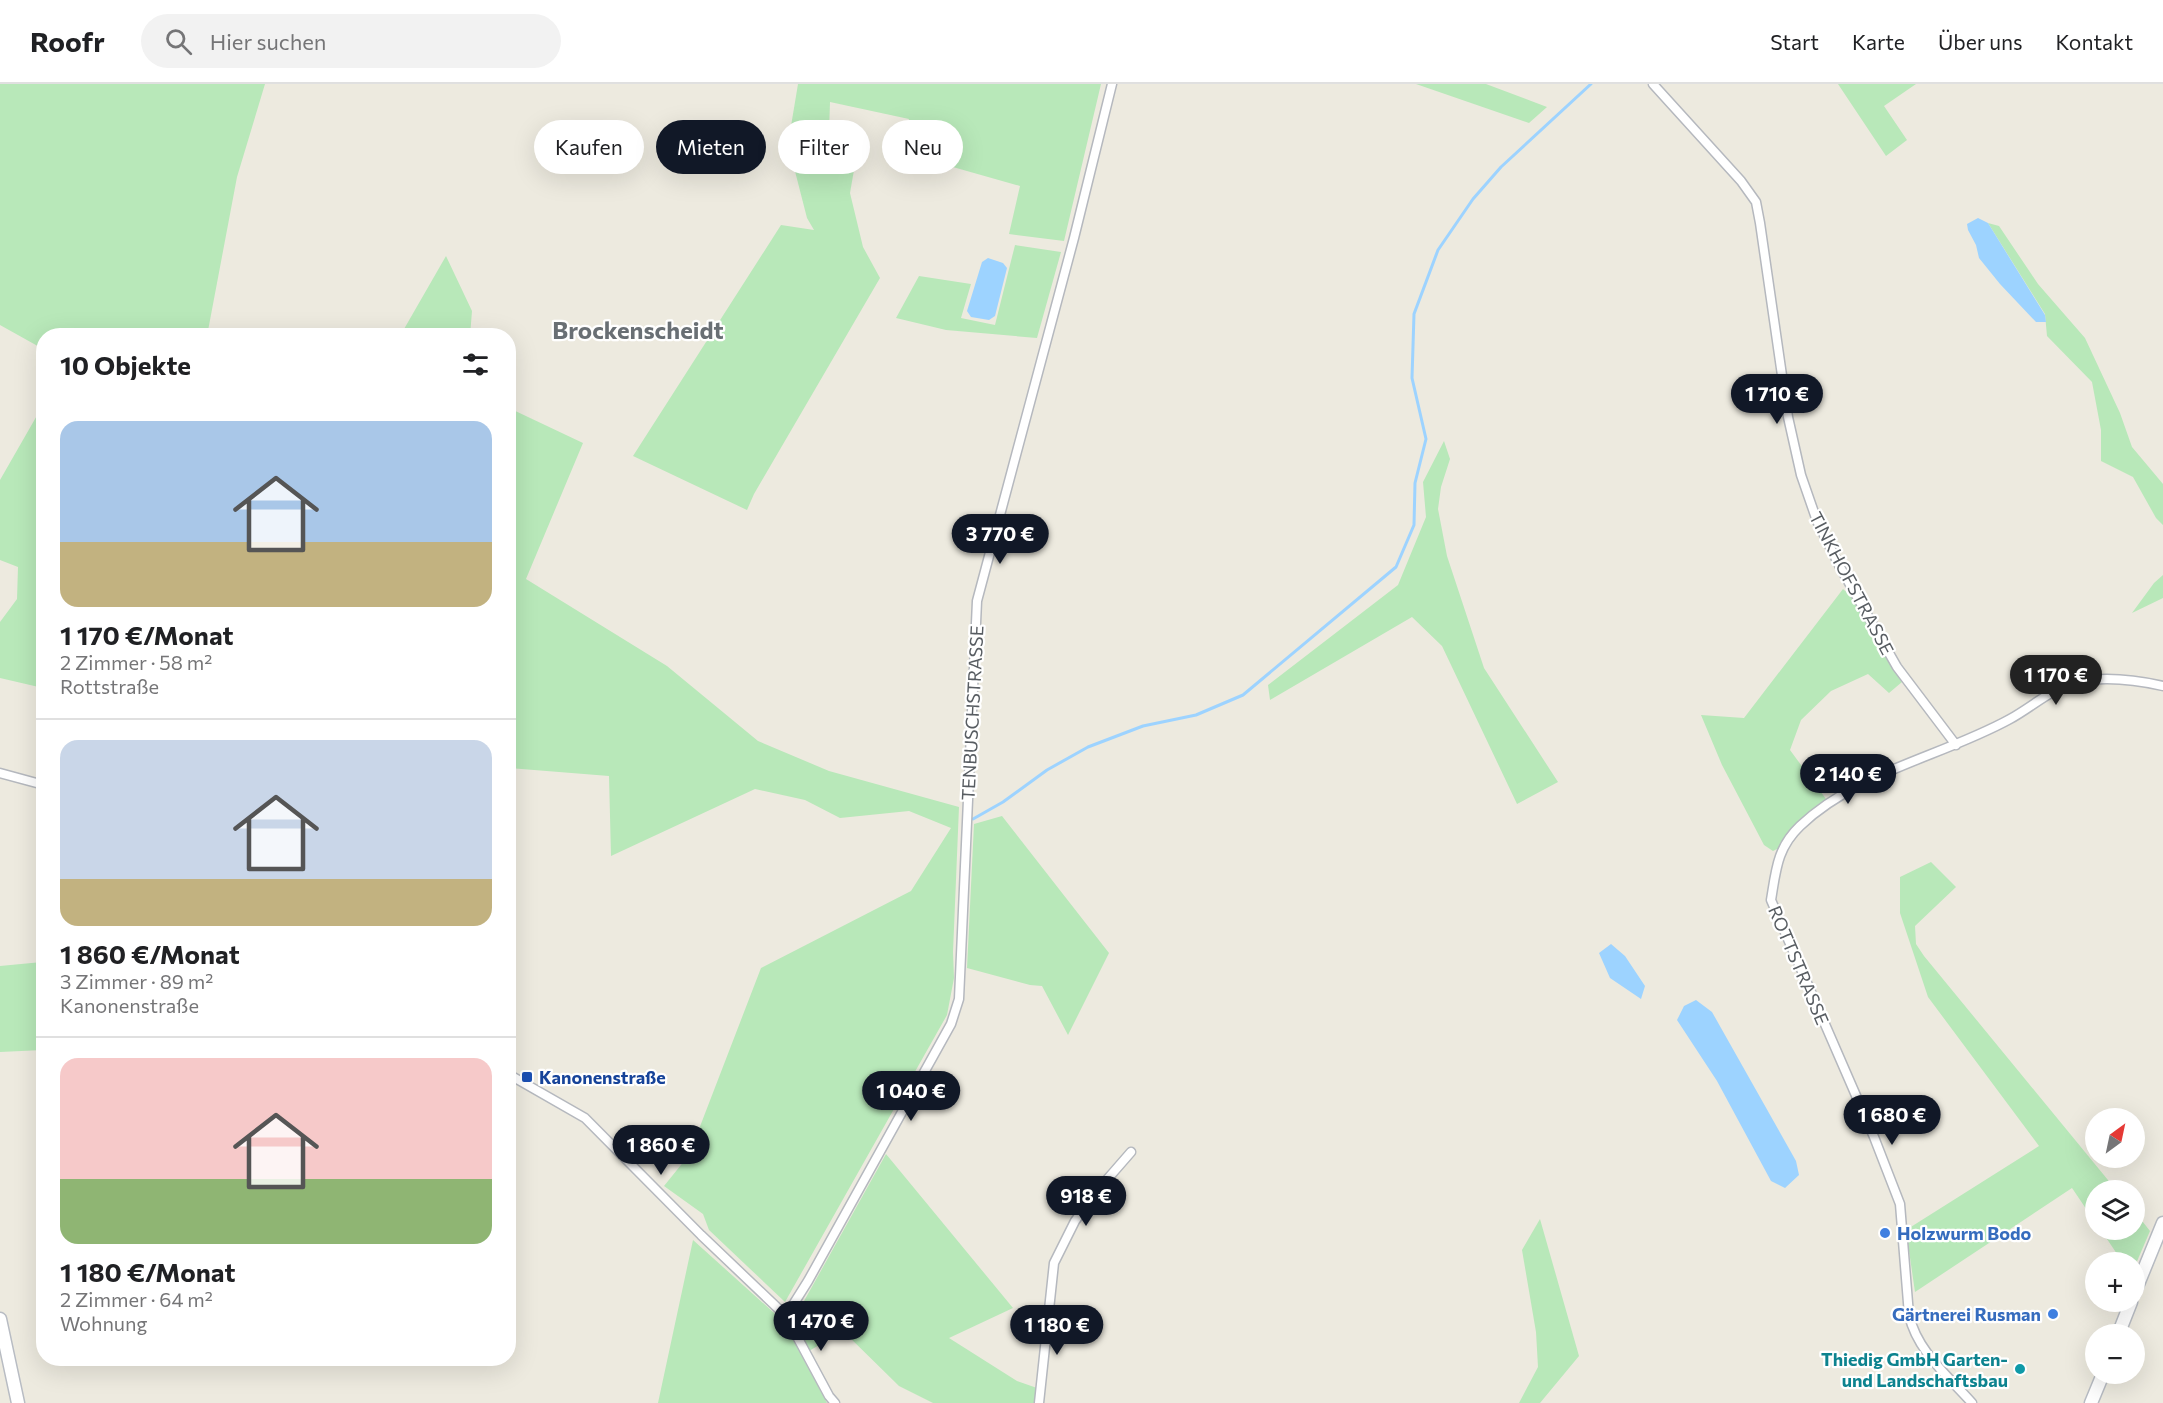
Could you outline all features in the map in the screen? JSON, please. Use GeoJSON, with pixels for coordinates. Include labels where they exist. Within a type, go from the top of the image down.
{"type":"FeatureCollection","features":[{"type":"Feature","properties":{"kind":"main road"},"geometry":{"type":"LineString","coordinates":[[2145,1267],[2163,1223]]}},
{"type":"Feature","properties":{"kind":"main road"},"geometry":{"type":"LineString","coordinates":[[0,1319],[18,1403]]}},
{"type":"Feature","properties":{"kind":"main road"},"geometry":{"type":"LineString","coordinates":[[2091,1403],[2099,1384]]}},
{"type":"Feature","properties":{"kind":"street","name":"TENBUSCHSTRASSE"},"geometry":{"type":"LineString","coordinates":[[786,1316],[808,1281],[951,1024],[958,999],[977,601],[1074,238],[1112,84]]}},
{"type":"Feature","properties":{"kind":"street","name":"TINKHOFSTRASSE"},"geometry":{"type":"LineString","coordinates":[[1653,84],[1741,181],[1756,202],[1788,417],[1801,475],[1817,521],[1840,567],[1897,667],[1956,745]]}},
{"type":"Feature","properties":{"kind":"street","name":"ROTTSTRASSE"},"geometry":{"type":"LineString","coordinates":[[1972,1403],[1922,1346],[1912,1329],[1900,1204],[1874,1137],[1771,900],[1777,860],[1786,843],[1800,827],[1848,789],[1956,745],[2010,719],[2050,694],[2076,682],[2112,679],[2163,686]]}},
{"type":"Feature","properties":{"kind":"street"},"geometry":{"type":"LineString","coordinates":[[0,773],[36,782]]}},
{"type":"Feature","properties":{"kind":"street"},"geometry":{"type":"LineString","coordinates":[[516,1079],[585,1118],[701,1235],[786,1316],[835,1403]]}},
{"type":"Feature","properties":{"kind":"street"},"geometry":{"type":"LineString","coordinates":[[1039,1403],[1053,1263],[1075,1221],[1097,1191],[1131,1152]]}},
{"type":"Feature","properties":{"kind":"green space"},"geometry":{"type":"Polygon","coordinates":[[[0,84],[265,84],[237,177],[209,328],[36,328],[36,345],[0,325],[0,84]]]}},
{"type":"Feature","properties":{"kind":"green space"},"geometry":{"type":"Polygon","coordinates":[[[798,84],[1101,84],[1064,241],[1009,234],[1020,186],[963,170],[963,120],[909,120],[830,102],[829,120],[792,120],[798,84]]]}},
{"type":"Feature","properties":{"kind":"green space"},"geometry":{"type":"Polygon","coordinates":[[[1416,84],[1486,84],[1547,107],[1529,123],[1416,84]]]}},
{"type":"Feature","properties":{"kind":"green space"},"geometry":{"type":"Polygon","coordinates":[[[1838,84],[1916,84],[1884,106],[1907,140],[1886,156],[1838,84]]]}},
{"type":"Feature","properties":{"kind":"green space"},"geometry":{"type":"Polygon","coordinates":[[[796,174],[853,174],[850,193],[863,247],[880,278],[754,494],[747,510],[633,456],[781,225],[814,230],[807,218],[796,174]]]}},
{"type":"Feature","properties":{"kind":"green space"},"geometry":{"type":"Polygon","coordinates":[[[1988,223],[1999,226],[2038,284],[2085,338],[2120,413],[2132,447],[2163,484],[2163,525],[2156,518],[2133,477],[2101,461],[2101,430],[2092,382],[2047,336],[2045,314],[1988,223]]]}},
{"type":"Feature","properties":{"kind":"green space"},"geometry":{"type":"Polygon","coordinates":[[[1015,245],[1061,252],[1037,338],[946,330],[896,318],[919,276],[971,284],[961,318],[995,325],[1015,245]]]}},
{"type":"Feature","properties":{"kind":"green space"},"geometry":{"type":"Polygon","coordinates":[[[446,256],[472,311],[471,328],[405,328],[446,256]]]}},
{"type":"Feature","properties":{"kind":"green space"},"geometry":{"type":"Polygon","coordinates":[[[516,411],[583,443],[526,579],[667,666],[758,741],[829,771],[959,807],[954,978],[947,1015],[785,1302],[709,1230],[703,1214],[664,1186],[689,1155],[761,968],[911,891],[951,828],[909,811],[840,818],[805,800],[755,789],[611,856],[609,776],[516,769],[516,411]]]}},
{"type":"Feature","properties":{"kind":"green space"},"geometry":{"type":"Polygon","coordinates":[[[36,417],[36,686],[0,678],[0,622],[17,599],[18,567],[0,560],[0,480],[36,417]]]}},
{"type":"Feature","properties":{"kind":"green space"},"geometry":{"type":"Polygon","coordinates":[[[1444,441],[1450,459],[1441,487],[1438,509],[1447,556],[1484,668],[1558,782],[1517,804],[1442,646],[1412,617],[1270,700],[1268,685],[1398,585],[1426,517],[1423,482],[1444,441]]]}},
{"type":"Feature","properties":{"kind":"green space"},"geometry":{"type":"Polygon","coordinates":[[[2163,575],[2163,598],[2132,613],[2154,583],[2163,575]]]}},
{"type":"Feature","properties":{"kind":"green space"},"geometry":{"type":"Polygon","coordinates":[[[1843,589],[1851,596],[1902,682],[1889,693],[1868,674],[1831,691],[1801,720],[1790,750],[1826,799],[1795,826],[1779,848],[1773,851],[1764,845],[1722,765],[1701,715],[1744,718],[1843,589]]]}},
{"type":"Feature","properties":{"kind":"green space"},"geometry":{"type":"Polygon","coordinates":[[[1002,816],[1109,953],[1068,1035],[1042,986],[1030,985],[967,968],[974,824],[1002,816]]]}},
{"type":"Feature","properties":{"kind":"green space"},"geometry":{"type":"Polygon","coordinates":[[[1931,862],[1956,887],[1915,926],[1916,944],[2085,1152],[2085,1168],[2098,1168],[2108,1180],[2085,1180],[2085,1207],[2072,1188],[1915,1292],[1906,1230],[2039,1146],[1928,997],[1900,913],[1900,877],[1931,862]]]}},
{"type":"Feature","properties":{"kind":"green space"},"geometry":{"type":"Polygon","coordinates":[[[36,963],[36,1050],[0,1052],[0,966],[36,963]]]}},
{"type":"Feature","properties":{"kind":"green space"},"geometry":{"type":"Polygon","coordinates":[[[886,1154],[1013,1308],[949,1338],[1017,1381],[1037,1388],[1036,1403],[933,1403],[899,1386],[843,1331],[809,1351],[794,1319],[886,1154]]]}},
{"type":"Feature","properties":{"kind":"green space"},"geometry":{"type":"Polygon","coordinates":[[[1540,1219],[1579,1356],[1540,1403],[1519,1403],[1538,1367],[1536,1332],[1522,1250],[1540,1219]]]}},
{"type":"Feature","properties":{"kind":"green space"},"geometry":{"type":"Polygon","coordinates":[[[2145,1225],[2150,1231],[2141,1252],[2116,1252],[2108,1240],[2145,1240],[2145,1225]]]}},
{"type":"Feature","properties":{"kind":"green space"},"geometry":{"type":"Polygon","coordinates":[[[693,1240],[783,1321],[827,1403],[658,1403],[693,1240]]]}},
{"type":"Feature","properties":{"kind":"water"},"geometry":{"type":"Polygon","coordinates":[[[1978,218],[1988,223],[2045,315],[2046,322],[2036,322],[1979,258],[1967,224],[1978,218]]]}},
{"type":"Feature","properties":{"kind":"water"},"geometry":{"type":"Polygon","coordinates":[[[988,258],[1003,263],[1007,268],[995,316],[989,320],[971,317],[967,311],[982,262],[988,258]]]}},
{"type":"Feature","properties":{"kind":"water"},"geometry":{"type":"Polygon","coordinates":[[[1611,944],[1625,956],[1645,986],[1641,999],[1610,978],[1599,953],[1611,944]]]}},
{"type":"Feature","properties":{"kind":"water"},"geometry":{"type":"Polygon","coordinates":[[[1696,1000],[1712,1012],[1796,1161],[1799,1175],[1785,1188],[1771,1181],[1717,1081],[1677,1020],[1684,1006],[1696,1000]]]}},
{"type":"Feature","properties":{"kind":"waterway"},"geometry":{"type":"LineString","coordinates":[[973,819],[1003,802],[1047,770],[1088,747],[1143,726],[1196,715],[1243,695],[1396,567],[1414,525],[1415,483],[1426,439],[1412,378],[1414,314],[1438,250],[1473,199],[1501,167],[1591,84]]}},
{"type":"Feature","properties":{"kind":"place","name":"Kanonenstraße"},"geometry":{"type":"Point","coordinates":[527,1077]}},
{"type":"Feature","properties":{"kind":"place","name":"Holzwurm Bodo"},"geometry":{"type":"Point","coordinates":[1885,1233]}},
{"type":"Feature","properties":{"kind":"place","name":"Gärtnerei Rusman"},"geometry":{"type":"Point","coordinates":[2053,1314]}},
{"type":"Feature","properties":{"kind":"place","name":"Thiedig GmbH Garten- und Landschaftsbau"},"geometry":{"type":"Point","coordinates":[2020,1369]}},
{"type":"Feature","properties":{"kind":"district","name":"Brockenscheidt"},"geometry":{"type":"Point","coordinates":[638,329]}}]}
